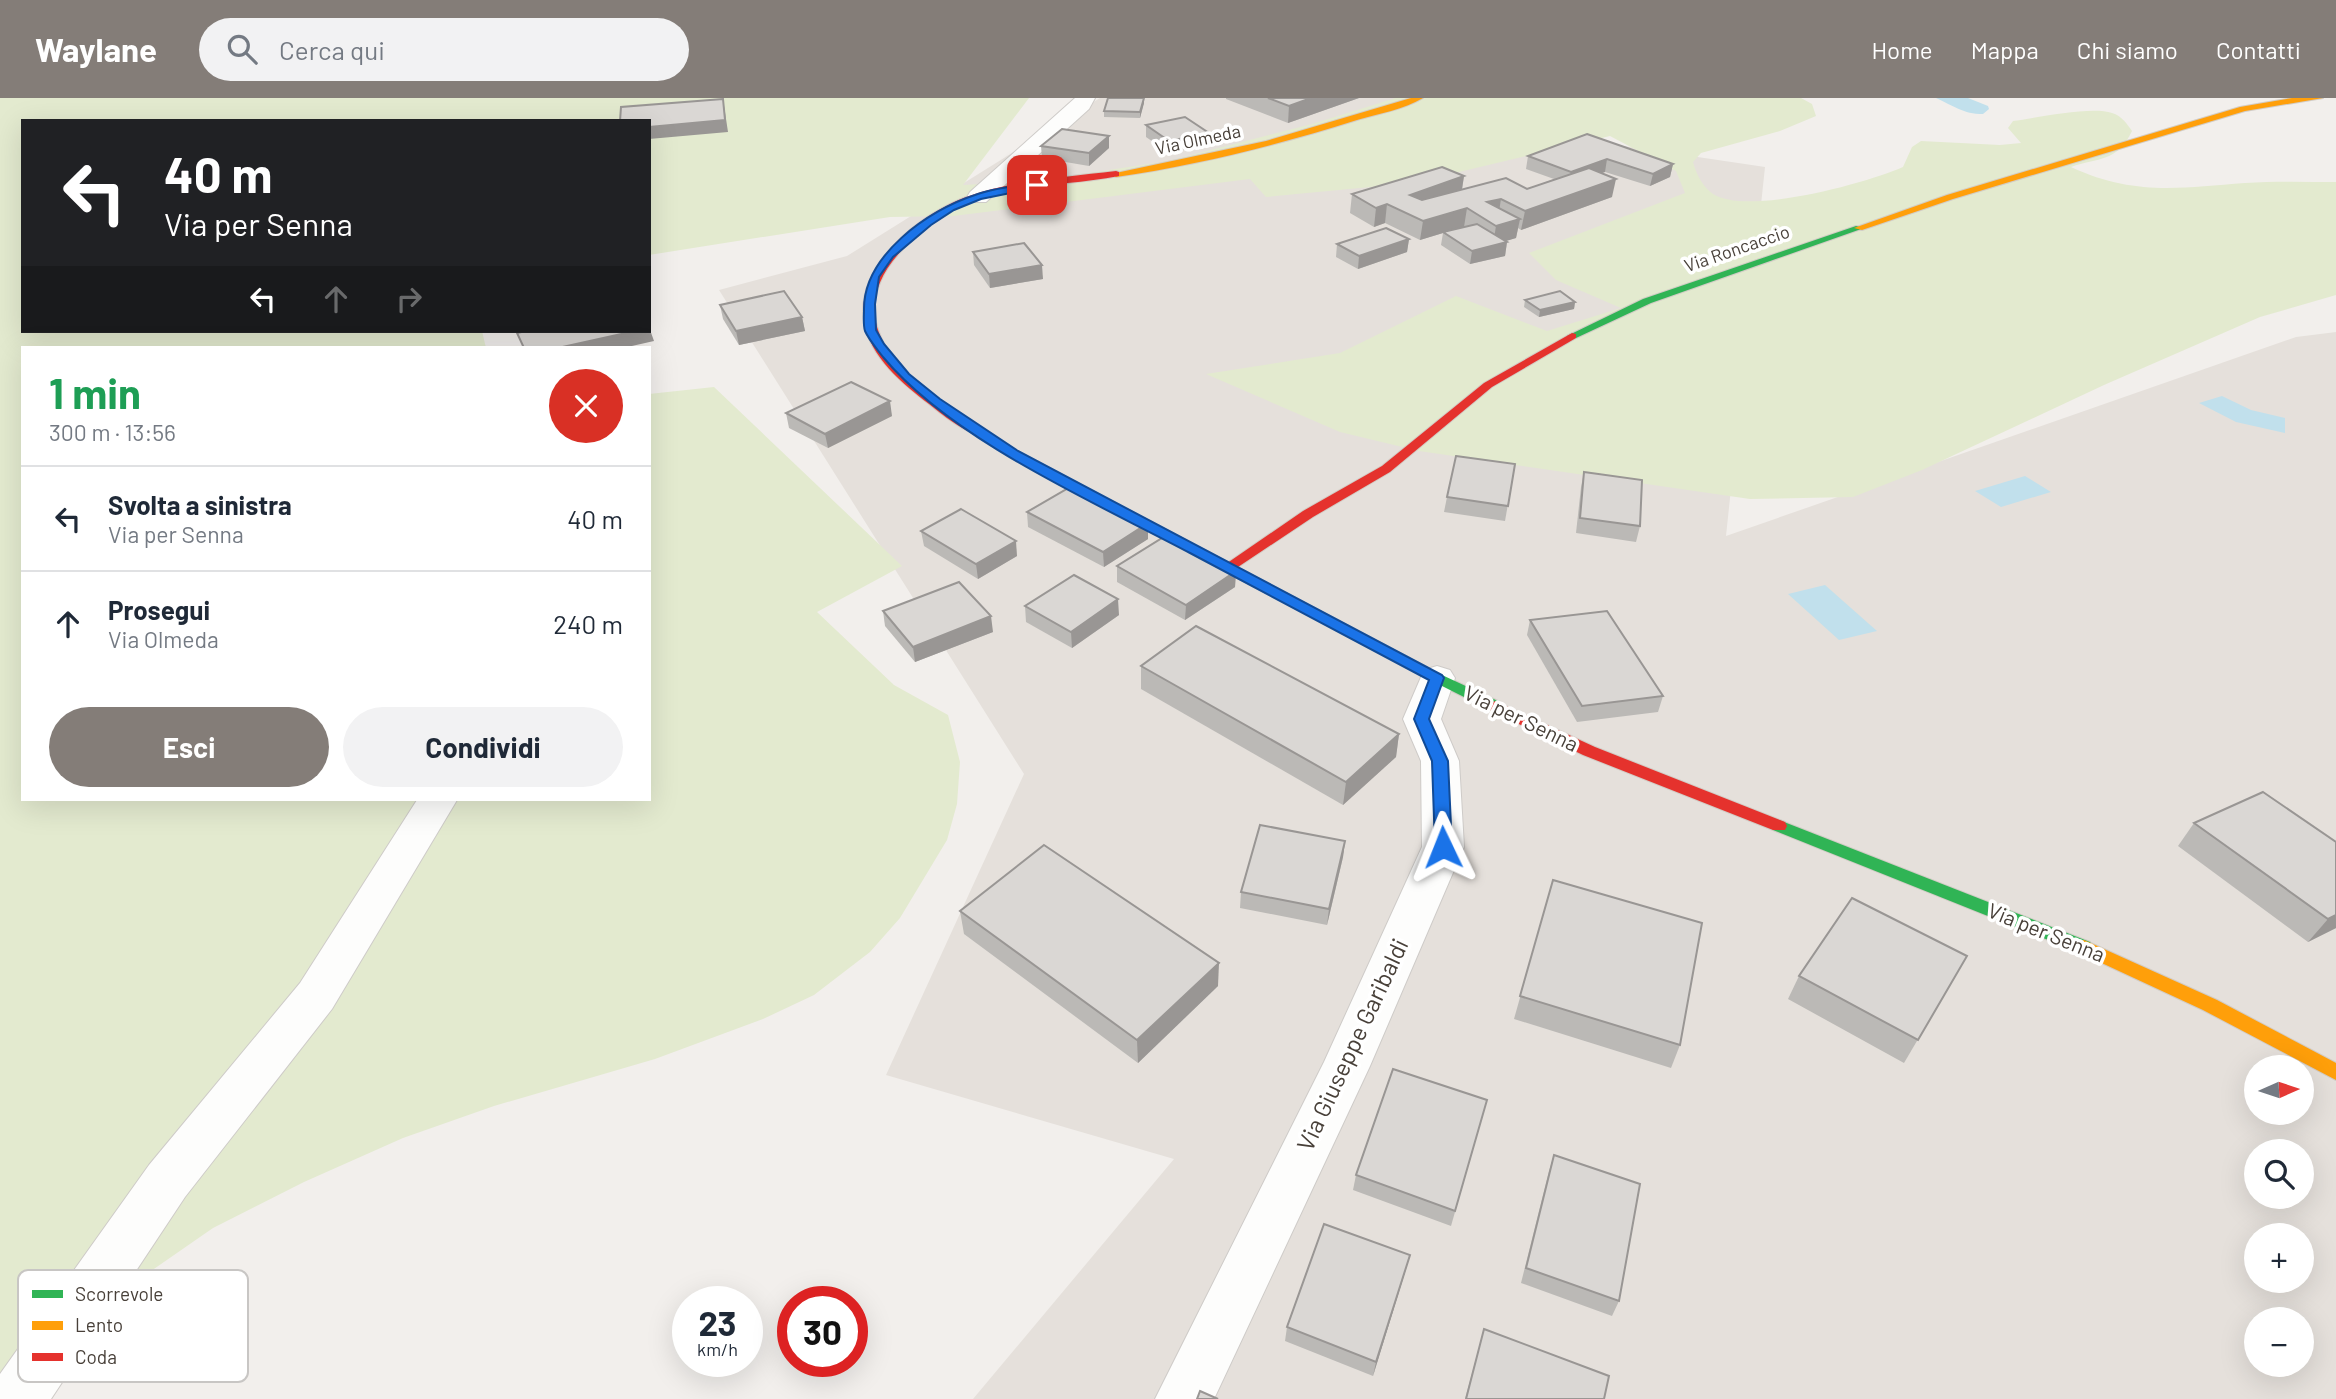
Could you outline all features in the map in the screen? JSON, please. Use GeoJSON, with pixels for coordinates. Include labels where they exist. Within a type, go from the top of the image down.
{"type":"FeatureCollection","features":[{"type":"Feature","properties":{"kind":"street","name":"Via per Senna"},"geometry":{"type":"LineString","coordinates":[[1085,98],[1082,106],[978,197],[951,208],[889,255],[874,277],[869,304],[870,330],[885,354],[905,376],[935,401],[1013,454],[1437,678],[1601,756],[2073,942],[2210,1005],[2336,1072]]}},
{"type":"Feature","properties":{"kind":"street","name":"Via Olmeda"},"geometry":{"type":"LineString","coordinates":[[978,197],[1224,156],[1419,98]]}},
{"type":"Feature","properties":{"kind":"street","name":"Via Roncaccio"},"geometry":{"type":"LineString","coordinates":[[1227,568],[1308,514],[1386,469],[1488,385],[1563,340],[1647,301],[1950,197],[2243,109],[2275,102],[2319,98]]}},
{"type":"Feature","properties":{"kind":"street","name":"Via Giuseppe Garibaldi"},"geometry":{"type":"LineString","coordinates":[[1184,1399],[1346,1066],[1443,847],[1440,761],[1422,719],[1437,678]]}},
{"type":"Feature","properties":{"kind":"street"},"geometry":{"type":"LineString","coordinates":[[106,1270],[167,1181],[316,996],[436,801]]}},
{"type":"Feature","properties":{"kind":"street"},"geometry":{"type":"LineString","coordinates":[[17,1399],[29,1382]]}},
{"type":"Feature","properties":{"kind":"shaded area"},"geometry":{"type":"Polygon","coordinates":[[[1100,98],[1509,98],[1455,121],[1765,167],[1726,536],[2296,337],[2336,332],[2336,1399],[973,1399],[1174,1159],[886,1075],[1024,774],[719,290],[847,256],[1100,98]]]}},
{"type":"Feature","properties":{"kind":"green space"},"geometry":{"type":"Polygon","coordinates":[[[0,98],[1029,98],[963,185],[1036,181],[1168,161],[1312,124],[1396,98],[1801,98],[1812,104],[1816,116],[1780,131],[1701,153],[1693,162],[1706,188],[1729,200],[1752,201],[1807,195],[1863,181],[1903,167],[1912,147],[1921,141],[2000,145],[2021,143],[2008,128],[2013,121],[2091,111],[2103,111],[2119,116],[2132,131],[2120,149],[2113,154],[2071,167],[2094,176],[2157,188],[2268,182],[2336,182],[2336,295],[2260,317],[2104,385],[1922,470],[1853,497],[1750,499],[1419,451],[1340,432],[1206,374],[1340,353],[1456,296],[1547,331],[1621,308],[1556,280],[1529,253],[1685,193],[1676,171],[1610,136],[1413,183],[1266,197],[1250,179],[953,216],[890,217],[651,255],[651,119],[21,119],[21,333],[482,333],[486,346],[21,346],[21,801],[651,801],[651,394],[714,387],[902,566],[817,612],[894,685],[948,715],[960,762],[957,804],[947,840],[900,918],[870,952],[814,995],[763,1019],[655,1059],[494,1106],[403,1138],[304,1182],[213,1228],[152,1270],[18,1270],[18,1382],[29,1382],[0,1399],[0,98]]]}},
{"type":"Feature","properties":{"kind":"water"},"geometry":{"type":"Polygon","coordinates":[[[1936,98],[1968,98],[1988,106],[1989,109],[1983,114],[1970,113],[1936,98]]]}},
{"type":"Feature","properties":{"kind":"water"},"geometry":{"type":"Polygon","coordinates":[[[2222,396],[2251,410],[2285,418],[2285,433],[2236,422],[2199,403],[2222,396]]]}},
{"type":"Feature","properties":{"kind":"water"},"geometry":{"type":"Polygon","coordinates":[[[2025,476],[2051,492],[2001,507],[1975,491],[2025,476]]]}},
{"type":"Feature","properties":{"kind":"water"},"geometry":{"type":"Polygon","coordinates":[[[1825,585],[1877,631],[1839,640],[1788,594],[1825,585]]]}},
{"type":"Feature","properties":{"kind":"building"},"geometry":{"type":"Polygon","coordinates":[[[1108,98],[1144,98],[1140,112],[1104,111],[1108,98]]]}},
{"type":"Feature","properties":{"kind":"building"},"geometry":{"type":"Polygon","coordinates":[[[1268,98],[1311,98],[1289,106],[1268,98]]]}},
{"type":"Feature","properties":{"kind":"building"},"geometry":{"type":"Polygon","coordinates":[[[723,99],[725,120],[651,127],[651,119],[620,119],[621,107],[723,99]]]}},
{"type":"Feature","properties":{"kind":"building"},"geometry":{"type":"Polygon","coordinates":[[[1185,117],[1209,133],[1169,141],[1146,125],[1185,117]]]}},
{"type":"Feature","properties":{"kind":"building"},"geometry":{"type":"Polygon","coordinates":[[[1062,129],[1109,136],[1089,153],[1041,146],[1062,129]]]}},
{"type":"Feature","properties":{"kind":"building"},"geometry":{"type":"Polygon","coordinates":[[[1587,134],[1673,164],[1653,174],[1607,159],[1571,172],[1528,156],[1587,134]]]}},
{"type":"Feature","properties":{"kind":"building"},"geometry":{"type":"Polygon","coordinates":[[[1442,167],[1464,176],[1410,195],[1422,200],[1506,178],[1527,189],[1589,168],[1616,179],[1525,211],[1501,199],[1487,202],[1520,219],[1496,226],[1467,208],[1423,221],[1387,204],[1376,208],[1352,194],[1442,167]]]}},
{"type":"Feature","properties":{"kind":"building"},"geometry":{"type":"Polygon","coordinates":[[[1477,224],[1507,242],[1472,251],[1443,232],[1477,224]]]}},
{"type":"Feature","properties":{"kind":"building"},"geometry":{"type":"Polygon","coordinates":[[[1386,228],[1409,239],[1359,256],[1337,244],[1386,228]]]}},
{"type":"Feature","properties":{"kind":"building"},"geometry":{"type":"Polygon","coordinates":[[[1024,243],[1042,265],[989,274],[973,252],[1024,243]]]}},
{"type":"Feature","properties":{"kind":"building"},"geometry":{"type":"Polygon","coordinates":[[[784,291],[802,317],[736,331],[720,305],[784,291]]]}},
{"type":"Feature","properties":{"kind":"building"},"geometry":{"type":"Polygon","coordinates":[[[1560,291],[1575,302],[1540,310],[1525,300],[1560,291]]]}},
{"type":"Feature","properties":{"kind":"building"},"geometry":{"type":"Polygon","coordinates":[[[517,333],[626,333],[567,346],[523,346],[517,333]]]}},
{"type":"Feature","properties":{"kind":"building"},"geometry":{"type":"Polygon","coordinates":[[[851,382],[890,401],[825,434],[786,413],[851,382]]]}},
{"type":"Feature","properties":{"kind":"building"},"geometry":{"type":"Polygon","coordinates":[[[1456,456],[1515,464],[1508,506],[1447,497],[1456,456]]]}},
{"type":"Feature","properties":{"kind":"building"},"geometry":{"type":"Polygon","coordinates":[[[1584,472],[1642,480],[1640,526],[1580,518],[1584,472]]]}},
{"type":"Feature","properties":{"kind":"building"},"geometry":{"type":"Polygon","coordinates":[[[1072,486],[1148,523],[1103,552],[1027,512],[1072,486]]]}},
{"type":"Feature","properties":{"kind":"building"},"geometry":{"type":"Polygon","coordinates":[[[961,509],[1016,541],[976,564],[921,531],[961,509]]]}},
{"type":"Feature","properties":{"kind":"building"},"geometry":{"type":"Polygon","coordinates":[[[1167,535],[1236,571],[1186,605],[1117,566],[1167,535]]]}},
{"type":"Feature","properties":{"kind":"building"},"geometry":{"type":"Polygon","coordinates":[[[1074,575],[1118,599],[1071,632],[1025,606],[1074,575]]]}},
{"type":"Feature","properties":{"kind":"building"},"geometry":{"type":"Polygon","coordinates":[[[959,582],[991,616],[913,647],[883,611],[959,582]]]}},
{"type":"Feature","properties":{"kind":"building"},"geometry":{"type":"Polygon","coordinates":[[[1607,611],[1663,696],[1582,706],[1530,620],[1607,611]]]}},
{"type":"Feature","properties":{"kind":"building"},"geometry":{"type":"Polygon","coordinates":[[[1196,626],[1399,734],[1346,782],[1141,666],[1196,626]]]}},
{"type":"Feature","properties":{"kind":"building"},"geometry":{"type":"Polygon","coordinates":[[[2263,792],[2336,842],[2336,915],[2328,919],[2194,823],[2263,792]]]}},
{"type":"Feature","properties":{"kind":"building"},"geometry":{"type":"Polygon","coordinates":[[[1260,825],[1345,841],[1329,909],[1241,892],[1260,825]]]}},
{"type":"Feature","properties":{"kind":"building"},"geometry":{"type":"Polygon","coordinates":[[[1044,845],[1219,963],[1137,1040],[960,911],[1044,845]]]}},
{"type":"Feature","properties":{"kind":"building"},"geometry":{"type":"Polygon","coordinates":[[[1553,880],[1702,923],[1680,1045],[1520,996],[1553,880]]]}},
{"type":"Feature","properties":{"kind":"building"},"geometry":{"type":"Polygon","coordinates":[[[1852,898],[1967,956],[1918,1040],[1799,976],[1852,898]]]}},
{"type":"Feature","properties":{"kind":"building"},"geometry":{"type":"Polygon","coordinates":[[[1393,1069],[1487,1100],[1455,1211],[1356,1175],[1393,1069]]]}},
{"type":"Feature","properties":{"kind":"building"},"geometry":{"type":"Polygon","coordinates":[[[1554,1155],[1640,1184],[1619,1301],[1526,1268],[1554,1155]]]}},
{"type":"Feature","properties":{"kind":"building"},"geometry":{"type":"Polygon","coordinates":[[[1324,1224],[1410,1255],[1376,1362],[1287,1327],[1324,1224]]]}},
{"type":"Feature","properties":{"kind":"building"},"geometry":{"type":"Polygon","coordinates":[[[1484,1329],[1609,1376],[1604,1399],[1466,1399],[1484,1329]]]}},
{"type":"Feature","properties":{"kind":"building"},"geometry":{"type":"Polygon","coordinates":[[[1200,1391],[1218,1399],[1197,1399],[1200,1391]]]}},
{"type":"Feature","properties":{"kind":"traffic: fast"},"geometry":{"type":"LineString","coordinates":[[1572,336],[1647,301],[1859,228]]}},
{"type":"Feature","properties":{"kind":"traffic: fast"},"geometry":{"type":"LineString","coordinates":[[979,432],[1013,454],[1495,706]]}},
{"type":"Feature","properties":{"kind":"traffic: fast"},"geometry":{"type":"LineString","coordinates":[[1779,826],[2084,947]]}},
{"type":"Feature","properties":{"kind":"traffic: slow"},"geometry":{"type":"LineString","coordinates":[[1116,174],[1231,153],[1307,133],[1419,98]]}},
{"type":"Feature","properties":{"kind":"traffic: slow"},"geometry":{"type":"LineString","coordinates":[[1859,228],[1950,197],[2243,109],[2275,102],[2319,98]]}},
{"type":"Feature","properties":{"kind":"traffic: slow"},"geometry":{"type":"LineString","coordinates":[[2084,947],[2210,1005],[2336,1072]]}},
{"type":"Feature","properties":{"kind":"traffic: jam"},"geometry":{"type":"LineString","coordinates":[[979,432],[911,384],[879,347],[870,323],[870,300],[877,278],[890,257],[907,238],[928,222],[970,199],[1024,186],[1116,174]]}},
{"type":"Feature","properties":{"kind":"traffic: jam"},"geometry":{"type":"LineString","coordinates":[[1227,568],[1308,514],[1386,469],[1488,385],[1572,336]]}},
{"type":"Feature","properties":{"kind":"traffic: jam"},"geometry":{"type":"LineString","coordinates":[[1495,706],[1589,751],[1779,826]]}},
{"type":"Feature","properties":{"kind":"route"},"geometry":{"type":"LineString","coordinates":[[1037,185],[978,197],[951,208],[889,255],[874,277],[869,304],[870,330],[885,354],[905,376],[969,426],[1013,454],[1437,678],[1422,719],[1440,761],[1443,847]]}}]}
